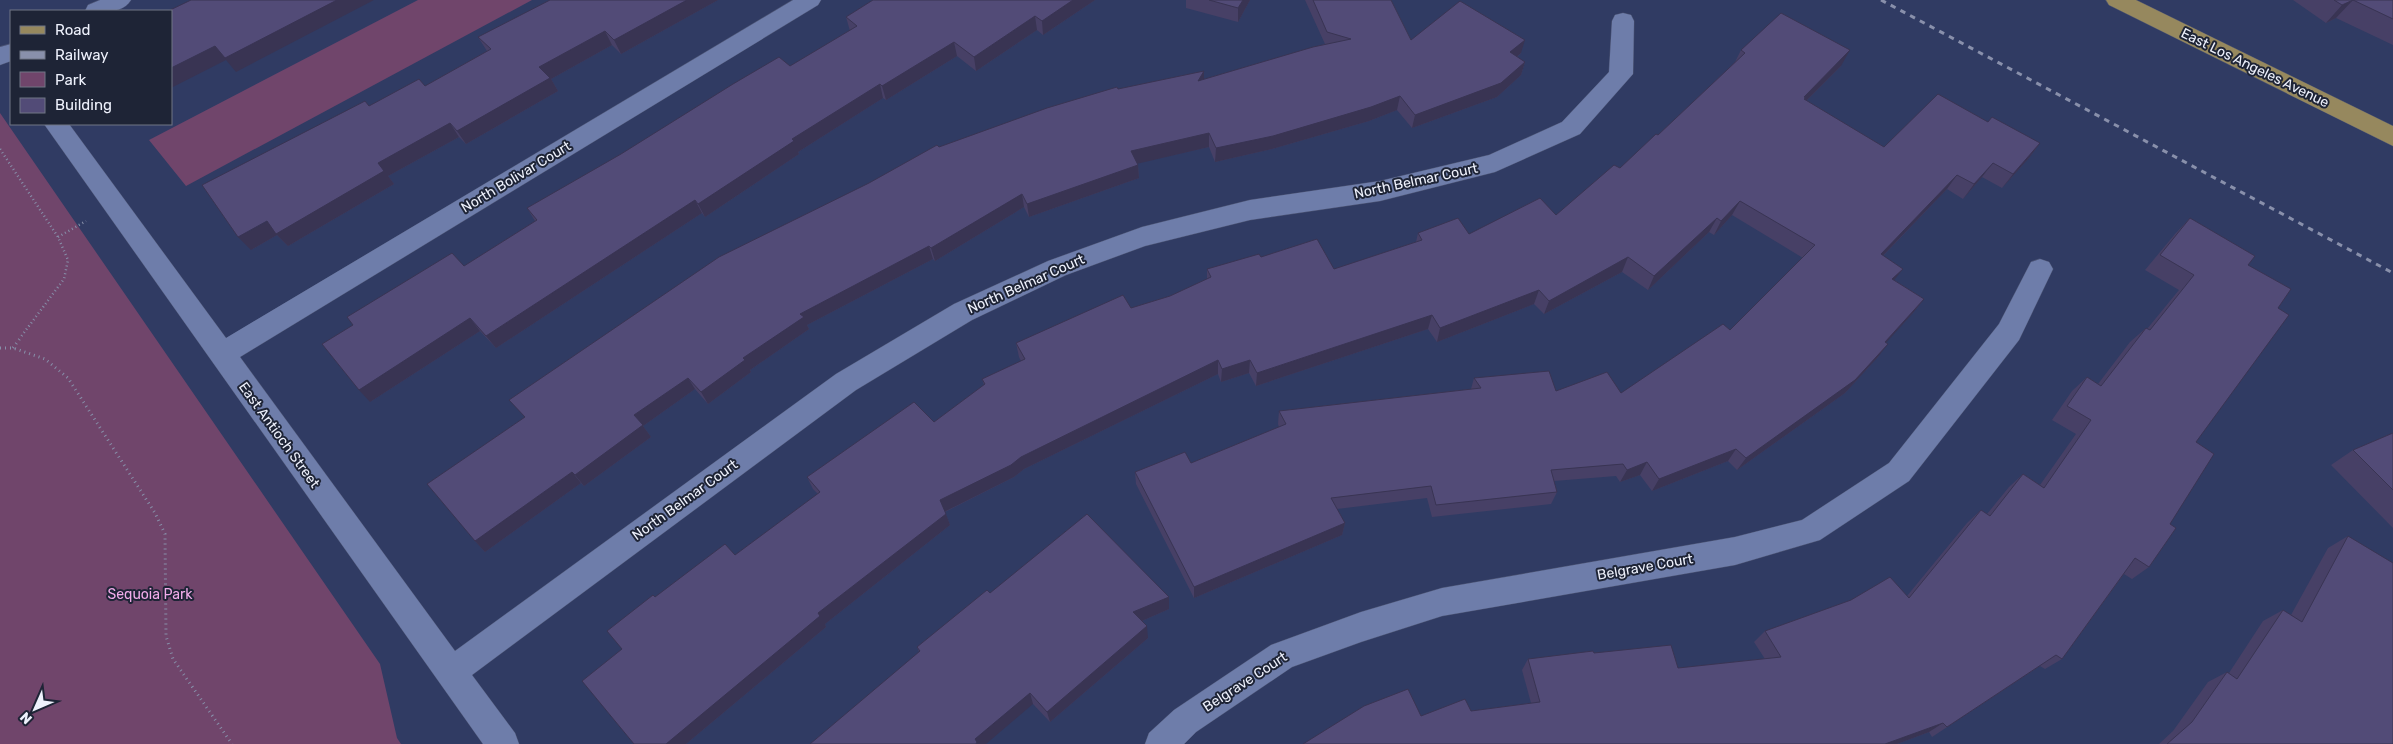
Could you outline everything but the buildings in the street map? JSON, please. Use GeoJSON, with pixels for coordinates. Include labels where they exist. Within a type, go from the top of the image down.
{"type":"FeatureCollection","features":[{"type":"Feature","properties":{"kind":"main road","name":"East Los Angeles Avenue"},"geometry":{"type":"LineString","coordinates":[[2117,0],[2393,137]]}},
{"type":"Feature","properties":{"kind":"street"},"geometry":{"type":"LineString","coordinates":[[98,10],[120,0]]}},
{"type":"Feature","properties":{"kind":"street","name":"North Bolivar Court"},"geometry":{"type":"LineString","coordinates":[[221,355],[810,0]]}},
{"type":"Feature","properties":{"kind":"street","name":"North Belmar Court"},"geometry":{"type":"LineString","coordinates":[[451,672],[846,382],[963,312],[1058,268],[1142,237],[1250,210],[1380,191],[1495,163],[1571,128],[1621,74],[1623,22]]}},
{"type":"Feature","properties":{"kind":"street","name":"East Antioch Street"},"geometry":{"type":"LineString","coordinates":[[57,125],[503,744]]}},
{"type":"Feature","properties":{"kind":"street","name":"Belgrave Court"},"geometry":{"type":"LineString","coordinates":[[1161,744],[1185,721],[1282,656],[1361,627],[1442,602],[1735,552],[1810,531],[1899,472],[2009,332],[2040,269]]}},
{"type":"Feature","properties":{"kind":"path"},"geometry":{"type":"LineString","coordinates":[[0,149],[58,237],[68,260],[64,279],[13,348]]}},
{"type":"Feature","properties":{"kind":"path"},"geometry":{"type":"LineString","coordinates":[[0,348],[13,348],[45,359],[68,378],[154,513],[165,534],[166,636],[173,658],[232,744]]}},
{"type":"Feature","properties":{"kind":"green space"},"geometry":{"type":"Polygon","coordinates":[[[418,0],[532,0],[186,186],[149,140],[418,0]]]}},
{"type":"Feature","properties":{"kind":"green space","name":"Sequoia Park"},"geometry":{"type":"Polygon","coordinates":[[[0,113],[380,664],[397,738],[401,744],[0,744],[0,113]]]}},
{"type":"Feature","properties":{"kind":"railway"},"geometry":{"type":"LineString","coordinates":[[1881,0],[2393,273]]}}]}
